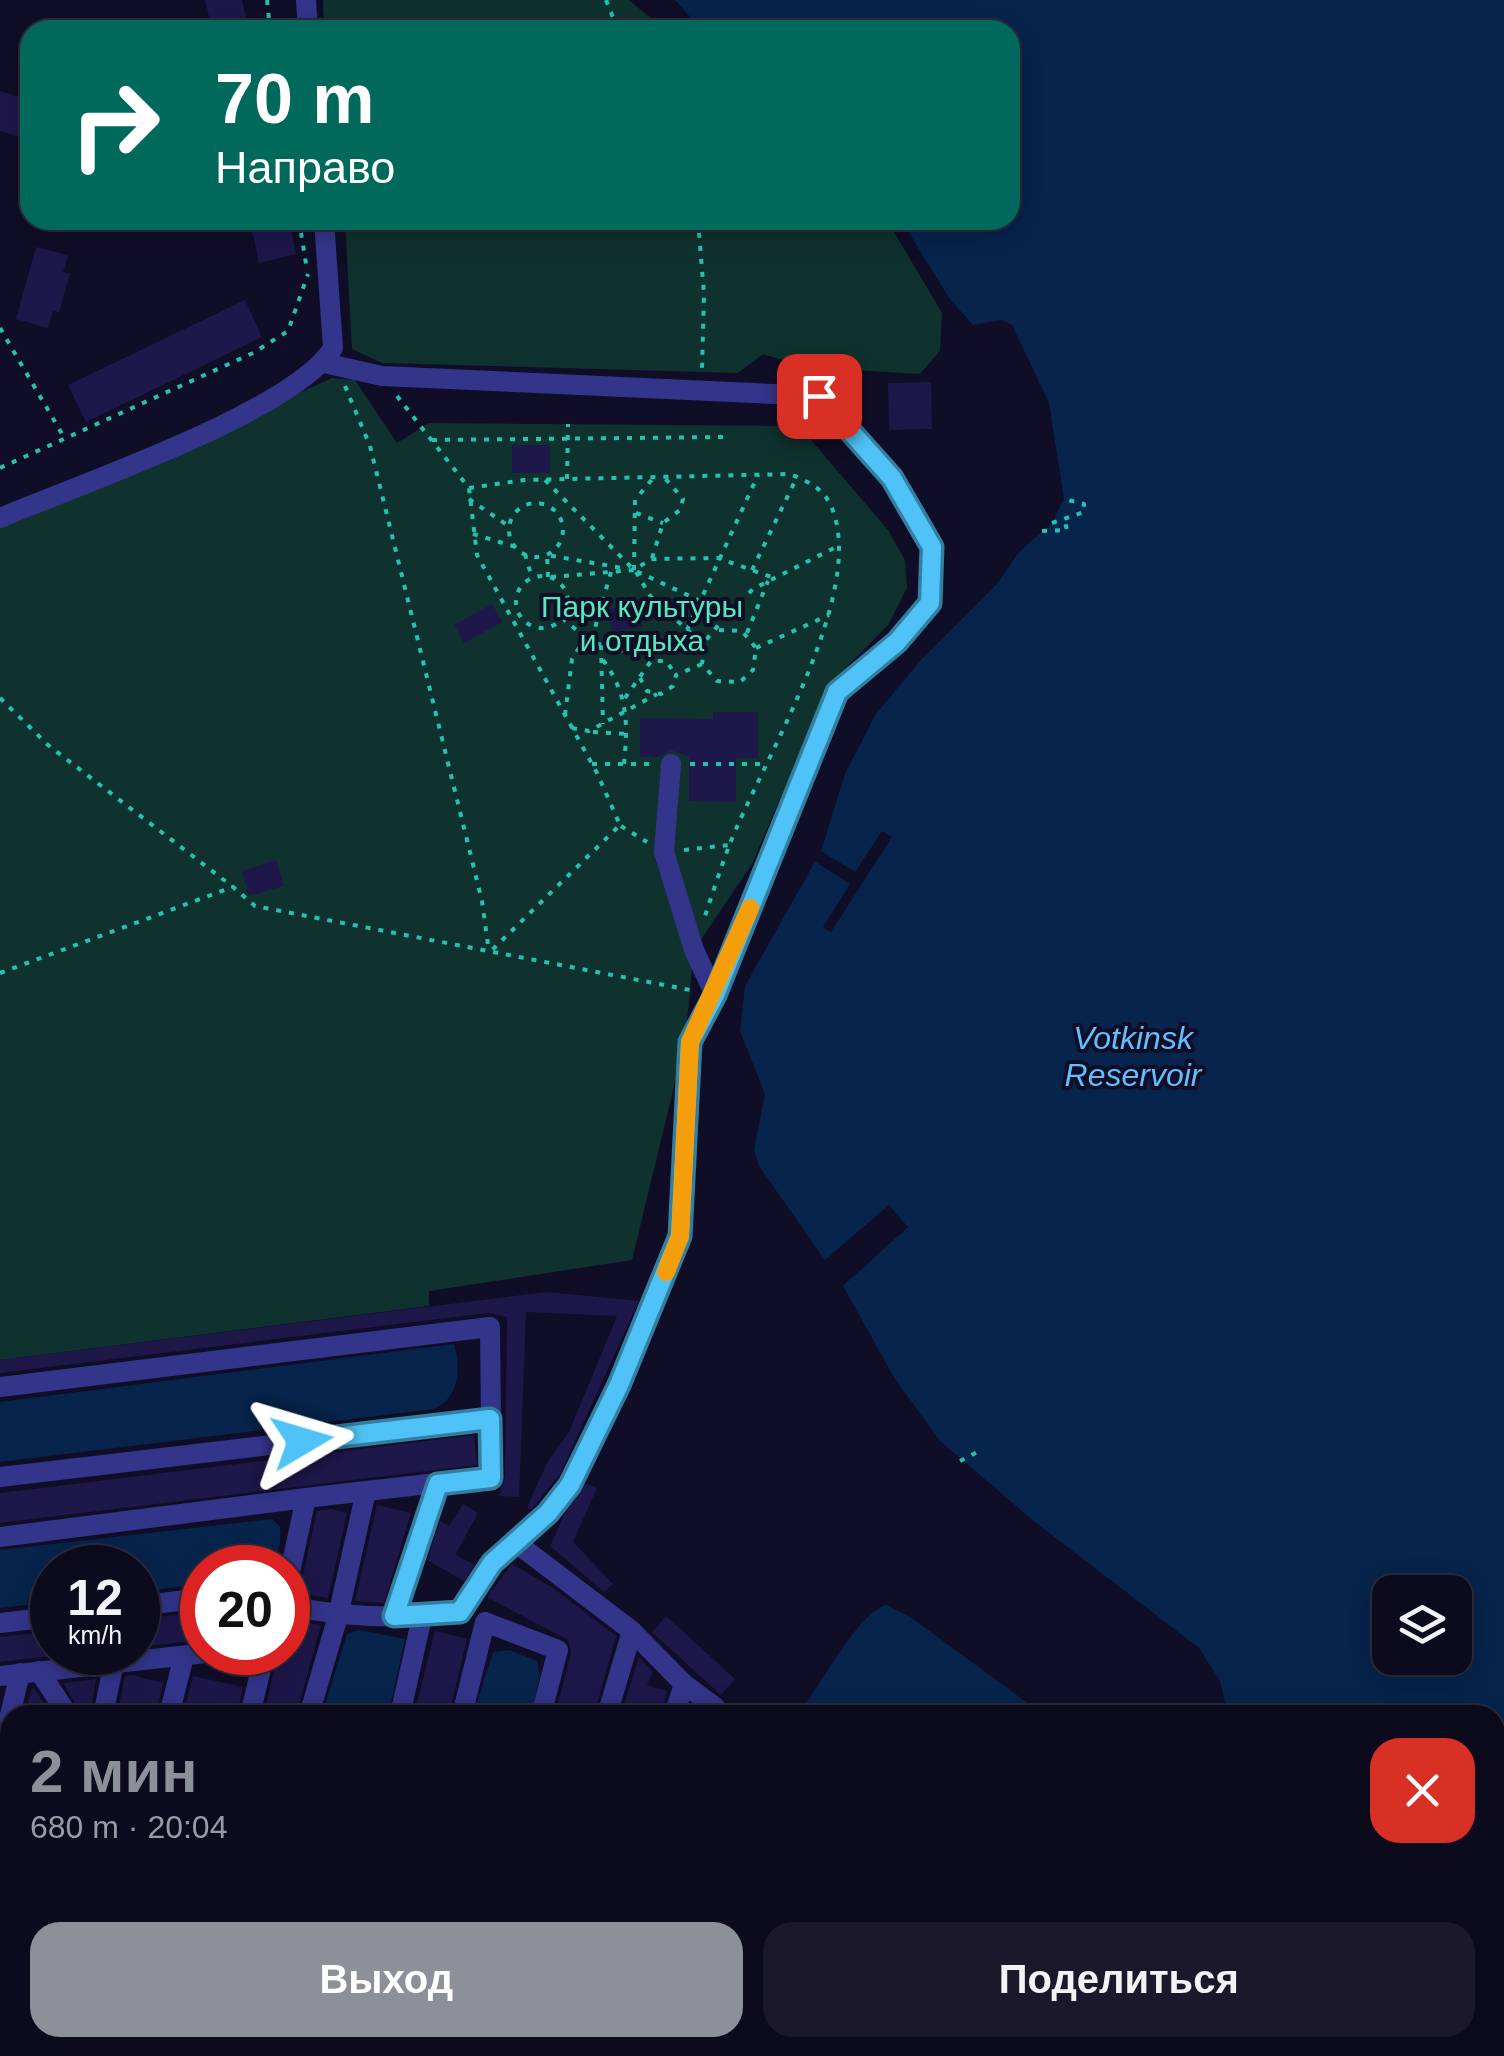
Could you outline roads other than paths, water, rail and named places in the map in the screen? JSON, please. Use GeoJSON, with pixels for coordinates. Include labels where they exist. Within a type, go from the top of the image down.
{"type":"FeatureCollection","features":[{"type":"Feature","properties":{"kind":"street"},"geometry":{"type":"LineString","coordinates":[[325,230],[333,348],[330,364]]}},
{"type":"Feature","properties":{"kind":"street"},"geometry":{"type":"LineString","coordinates":[[0,518],[266,405],[330,364],[382,376],[819,396],[892,478],[932,547],[930,603],[897,642],[837,692],[715,995],[690,1042],[680,1236],[619,1385],[570,1485],[548,1513],[492,1563],[460,1612]]}},
{"type":"Feature","properties":{"kind":"street"},"geometry":{"type":"LineString","coordinates":[[671,764],[664,852],[694,950],[715,995]]}},
{"type":"Feature","properties":{"kind":"street"},"geometry":{"type":"LineString","coordinates":[[0,1386],[490,1328],[491,1478],[0,1537]]}},
{"type":"Feature","properties":{"kind":"street"},"geometry":{"type":"LineString","coordinates":[[0,1477],[490,1419]]}},
{"type":"Feature","properties":{"kind":"street"},"geometry":{"type":"LineString","coordinates":[[394,1616],[438,1484]]}},
{"type":"Feature","properties":{"kind":"street"},"geometry":{"type":"LineString","coordinates":[[313,1705],[366,1491]]}},
{"type":"Feature","properties":{"kind":"street"},"geometry":{"type":"LineString","coordinates":[[296,1545],[306,1498]]}},
{"type":"Feature","properties":{"kind":"street"},"geometry":{"type":"LineString","coordinates":[[515,1542],[632,1631],[684,1684],[712,1705]]}},
{"type":"Feature","properties":{"kind":"street"},"geometry":{"type":"LineString","coordinates":[[310,1610],[338,1616],[422,1618],[460,1612],[558,1650],[544,1705]]}},
{"type":"Feature","properties":{"kind":"street"},"geometry":{"type":"LineString","coordinates":[[402,1705],[422,1618]]}},
{"type":"Feature","properties":{"kind":"street"},"geometry":{"type":"LineString","coordinates":[[0,1623],[30,1620]]}},
{"type":"Feature","properties":{"kind":"street"},"geometry":{"type":"LineString","coordinates":[[464,1705],[485,1622]]}},
{"type":"Feature","properties":{"kind":"street"},"geometry":{"type":"LineString","coordinates":[[610,1705],[632,1631]]}},
{"type":"Feature","properties":{"kind":"street"},"geometry":{"type":"LineString","coordinates":[[172,1705],[180,1672]]}},
{"type":"Feature","properties":{"kind":"street"},"geometry":{"type":"LineString","coordinates":[[13,1705],[20,1673],[57,1705]]}},
{"type":"Feature","properties":{"kind":"street"},"geometry":{"type":"LineString","coordinates":[[105,1705],[111,1675]]}},
{"type":"Feature","properties":{"kind":"street"},"geometry":{"type":"LineString","coordinates":[[252,1705],[260,1675]]}},
{"type":"Feature","properties":{"kind":"street"},"geometry":{"type":"LineString","coordinates":[[677,1705],[684,1684]]}},
{"type":"Feature","properties":{"kind":"water","name":"Votkinsk Reservoir"},"geometry":{"type":"Polygon","coordinates":[[[675,0],[1504,0],[1504,1705],[1226,1705],[1220,1681],[1199,1648],[1035,1522],[940,1441],[895,1379],[843,1286],[759,1166],[754,1150],[765,1094],[740,1031],[745,986],[821,851],[845,774],[875,715],[920,661],[996,585],[1020,551],[1052,523],[1064,499],[1049,403],[1012,325],[1002,320],[973,325],[949,298],[907,230],[1020,230],[1020,20],[693,20],[675,0]]]}},
{"type":"Feature","properties":{"kind":"water"},"geometry":{"type":"Polygon","coordinates":[[[454,1344],[456,1382],[448,1398],[433,1409],[0,1462],[0,1402],[454,1344]]]}},
{"type":"Feature","properties":{"kind":"water"},"geometry":{"type":"Polygon","coordinates":[[[272,1519],[280,1527],[279,1545],[180,1545],[180,1587],[160,1589],[160,1545],[44,1545],[272,1519]]]}},
{"type":"Feature","properties":{"kind":"water"},"geometry":{"type":"Polygon","coordinates":[[[30,1547],[30,1605],[0,1608],[0,1550],[30,1547]]]}},
{"type":"Feature","properties":{"kind":"water"},"geometry":{"type":"Polygon","coordinates":[[[887,1605],[913,1619],[1030,1705],[805,1705],[852,1635],[876,1610],[887,1605]]]}},
{"type":"Feature","properties":{"kind":"water"},"geometry":{"type":"Polygon","coordinates":[[[359,1630],[405,1639],[390,1705],[325,1705],[347,1634],[359,1630]]]}},
{"type":"Feature","properties":{"kind":"water"},"geometry":{"type":"Polygon","coordinates":[[[510,1650],[537,1661],[540,1675],[533,1705],[476,1705],[493,1652],[510,1650]]]}},
{"type":"Feature","properties":{"kind":"park label","name":"Парк культуры и отдыха"},"geometry":{"type":"Point","coordinates":[642,623]}}]}
